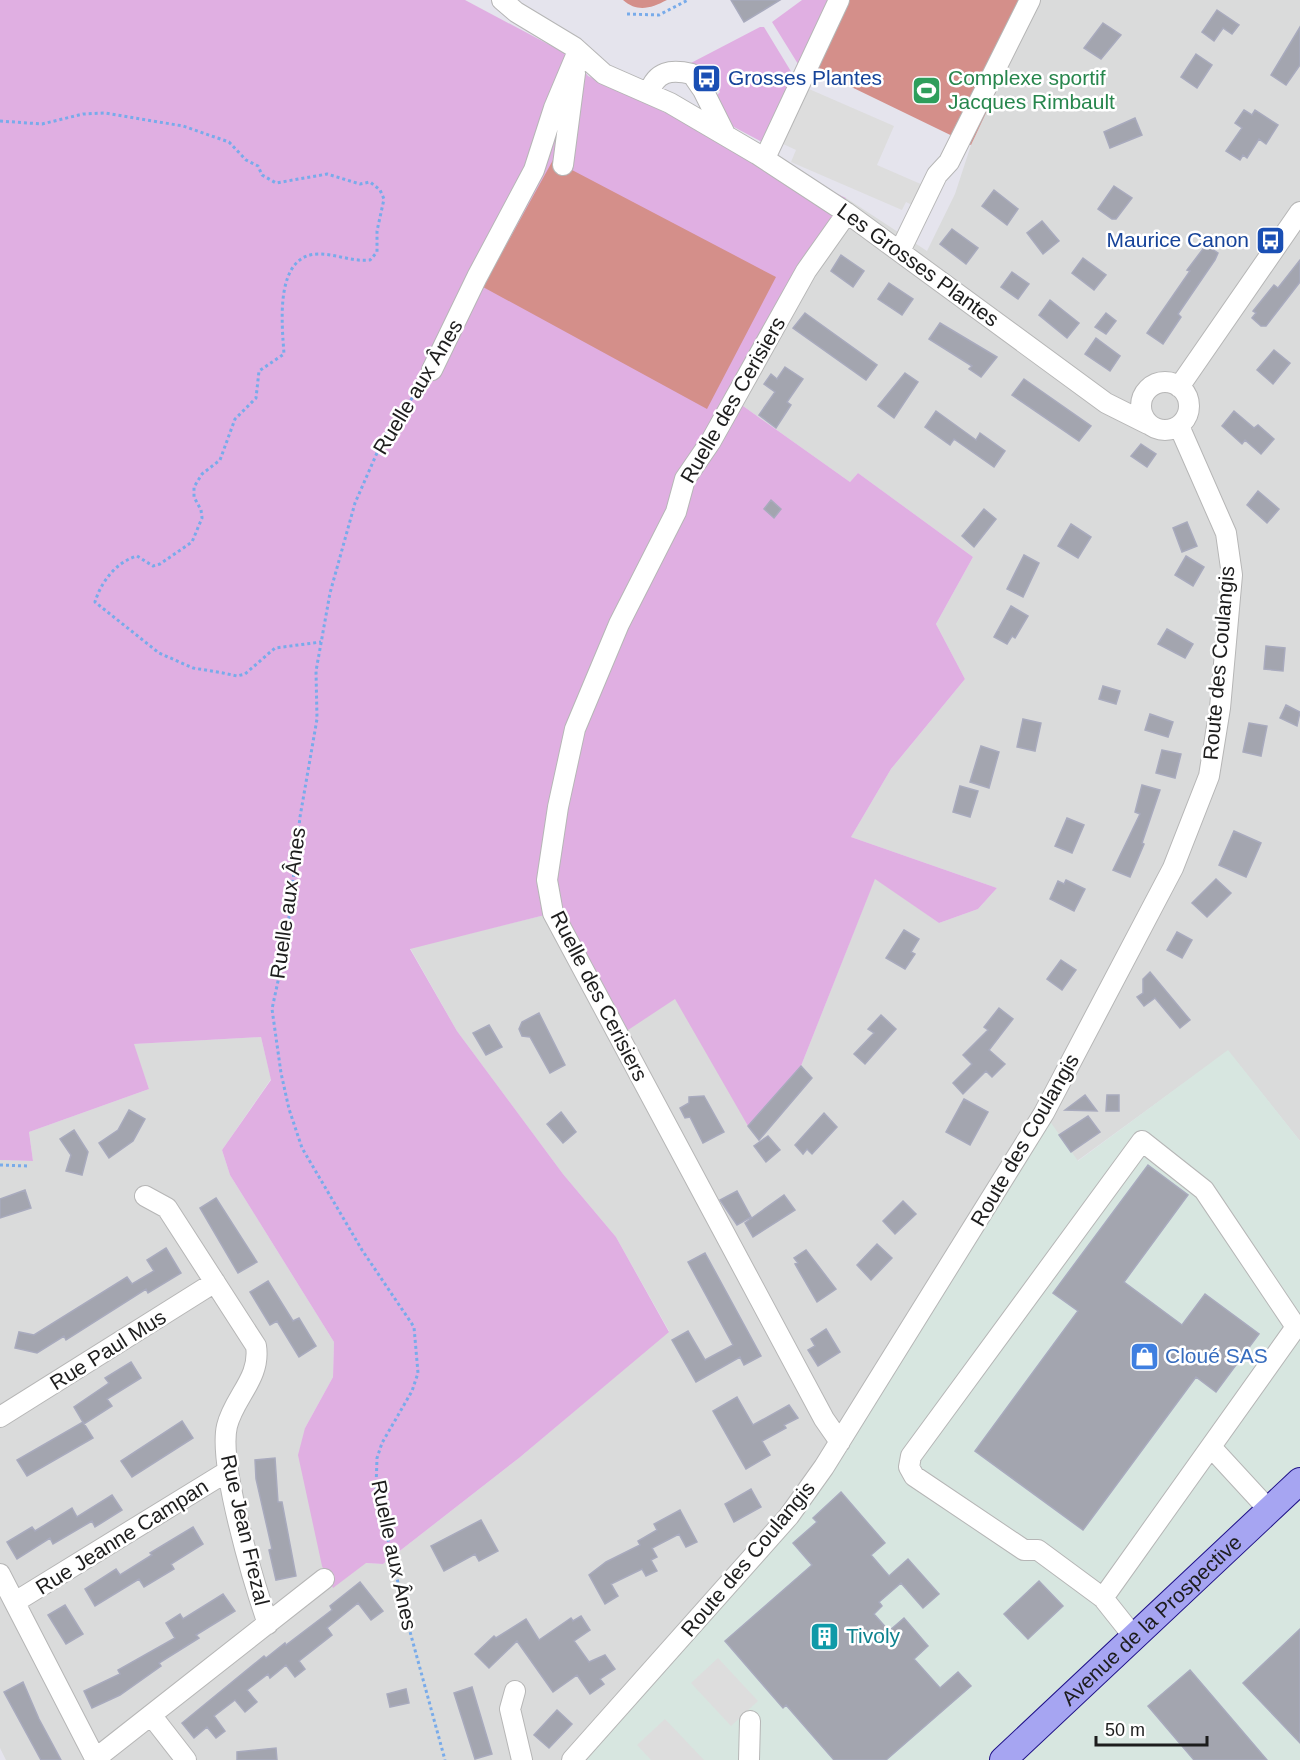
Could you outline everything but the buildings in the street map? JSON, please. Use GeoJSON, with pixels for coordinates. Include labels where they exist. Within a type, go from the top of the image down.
{"type":"FeatureCollection","features":[{"type":"Feature","properties":{"kind":"main road","name":"Avenue de la Prospective"},"geometry":{"type":"LineString","coordinates":[[1006,1759],[1300,1481]]}},
{"type":"Feature","properties":{"kind":"street","name":"Les Grosses Plantes"},"geometry":{"type":"LineString","coordinates":[[502,0],[575,57],[604,74],[649,93],[765,158],[900,251],[1106,403],[1148,424]]}},
{"type":"Feature","properties":{"kind":"street"},"geometry":{"type":"LineString","coordinates":[[765,158],[839,0]]}},
{"type":"Feature","properties":{"kind":"street"},"geometry":{"type":"LineString","coordinates":[[900,251],[938,175],[949,162],[1030,0]]}},
{"type":"Feature","properties":{"kind":"street"},"geometry":{"type":"LineString","coordinates":[[563,165],[576,77],[575,57]]}},
{"type":"Feature","properties":{"kind":"street","name":"Ruelle aux Ânes"},"geometry":{"type":"LineString","coordinates":[[432,370],[477,278],[534,171],[575,57]]}},
{"type":"Feature","properties":{"kind":"street"},"geometry":{"type":"LineString","coordinates":[[649,93],[653,82],[663,73],[675,70],[692,74],[703,90],[725,135]]}},
{"type":"Feature","properties":{"kind":"street"},"geometry":{"type":"LineString","coordinates":[[1179,387],[1300,212]]}},
{"type":"Feature","properties":{"kind":"street","name":"Ruelle des Cerisiers"},"geometry":{"type":"LineString","coordinates":[[840,1442],[824,1419],[559,923],[554,913],[547,880],[558,807],[575,729],[619,624],[676,512],[685,479],[711,441],[806,270],[847,213]]}},
{"type":"Feature","properties":{"kind":"street"},"geometry":{"type":"LineString","coordinates":[[1172,383],[1179,387],[1185,392],[1189,407],[1184,421],[1179,426],[1160,430],[1148,424],[1141,409],[1144,394],[1156,384],[1172,383]]}},
{"type":"Feature","properties":{"kind":"street"},"geometry":{"type":"LineString","coordinates":[[1106,403],[1141,401]]}},
{"type":"Feature","properties":{"kind":"street","name":"Route des Coulangis"},"geometry":{"type":"LineString","coordinates":[[572,1760],[789,1516],[840,1442],[1044,1113],[1173,868],[1209,776],[1220,708],[1232,575],[1226,533],[1179,426]]}},
{"type":"Feature","properties":{"kind":"street"},"geometry":{"type":"LineString","coordinates":[[1103,1598],[1296,1327],[1204,1190],[1142,1141],[911,1456],[909,1467],[914,1476],[1024,1550],[1038,1550],[1103,1598],[1134,1637]]}},
{"type":"Feature","properties":{"kind":"street","name":"Rue Jean Frezal"},"geometry":{"type":"LineString","coordinates":[[145,1196],[167,1208],[256,1346],[258,1356],[254,1375],[230,1415],[225,1441],[228,1471],[258,1596],[268,1624]]}},
{"type":"Feature","properties":{"kind":"street","name":"Rue Paul Mus"},"geometry":{"type":"LineString","coordinates":[[0,1417],[215,1282]]}},
{"type":"Feature","properties":{"kind":"street"},"geometry":{"type":"LineString","coordinates":[[1211,1447],[1269,1510]]}},
{"type":"Feature","properties":{"kind":"street","name":"Rue Jeanne Campan"},"geometry":{"type":"LineString","coordinates":[[15,1602],[228,1471]]}},
{"type":"Feature","properties":{"kind":"street"},"geometry":{"type":"LineString","coordinates":[[0,1574],[96,1759],[324,1579]]}},
{"type":"Feature","properties":{"kind":"street"},"geometry":{"type":"LineString","coordinates":[[515,1691],[510,1709],[522,1760]]}},
{"type":"Feature","properties":{"kind":"street"},"geometry":{"type":"LineString","coordinates":[[152,1715],[186,1760]]}},
{"type":"Feature","properties":{"kind":"street"},"geometry":{"type":"LineString","coordinates":[[749,1760],[750,1721]]}},
{"type":"Feature","properties":{"kind":"path"},"geometry":{"type":"LineString","coordinates":[[627,14],[659,15],[688,0]]}},
{"type":"Feature","properties":{"kind":"path"},"geometry":{"type":"LineString","coordinates":[[0,121],[42,124],[82,114],[105,113],[183,126],[229,142],[246,160],[258,166],[262,175],[276,183],[327,174],[360,184],[370,182],[380,190],[384,199],[376,231],[377,252],[370,260],[318,254],[304,256],[296,262],[280,308],[284,354],[260,371],[256,398],[235,419],[220,460],[202,474],[194,488],[194,497],[201,510],[202,518],[192,542],[160,564],[153,566],[137,556],[128,559],[109,575],[95,602],[159,653],[175,662],[193,668],[237,676],[245,674],[275,648],[321,642]]}},
{"type":"Feature","properties":{"kind":"path","name":"Ruelle aux Ânes"},"geometry":{"type":"LineString","coordinates":[[432,370],[384,437],[355,503],[330,593],[316,671],[316,719],[300,817],[290,915],[272,1010],[273,1035],[289,1109],[303,1148],[362,1250],[414,1328],[418,1373],[412,1391],[382,1443],[377,1458],[375,1480],[406,1617],[445,1760]]}},
{"type":"Feature","properties":{"kind":"path"},"geometry":{"type":"LineString","coordinates":[[0,1165],[28,1166]]}},
{"type":"Feature","properties":{"kind":"shaded area"},"geometry":{"type":"Polygon","coordinates":[[[0,0],[465,0],[576,59],[588,76],[846,198],[729,396],[850,482],[858,473],[973,557],[936,624],[965,679],[891,769],[851,837],[997,888],[978,909],[939,923],[875,879],[801,1066],[748,1126],[675,999],[619,1036],[553,913],[410,949],[457,1031],[563,1174],[616,1237],[669,1332],[519,1458],[383,1564],[366,1563],[333,1588],[322,1566],[298,1455],[305,1428],[333,1377],[334,1342],[230,1175],[222,1150],[271,1080],[261,1037],[134,1044],[149,1089],[29,1132],[33,1161],[0,1160],[0,0]]]}},
{"type":"Feature","properties":{"kind":"shaded area"},"geometry":{"type":"Polygon","coordinates":[[[623,0],[667,0],[639,8],[623,0]]]}},
{"type":"Feature","properties":{"kind":"shaded area"},"geometry":{"type":"Polygon","coordinates":[[[802,0],[833,0],[801,63],[798,64],[772,22],[802,0]]]}},
{"type":"Feature","properties":{"kind":"shaded area","name":"Complexe sportif Jacques Rimbault"},"geometry":{"type":"Polygon","coordinates":[[[839,0],[1039,0],[971,145],[806,65],[839,0]]]}},
{"type":"Feature","properties":{"kind":"shaded area"},"geometry":{"type":"Polygon","coordinates":[[[1039,0],[1300,0],[1300,1141],[1228,1051],[1077,1161],[1044,1114],[824,1467],[572,1760],[6,1760],[0,1748],[0,1160],[33,1161],[29,1132],[149,1089],[133,1044],[261,1037],[271,1079],[222,1150],[230,1175],[334,1342],[333,1377],[305,1428],[366,1563],[383,1564],[519,1458],[669,1331],[616,1237],[563,1174],[457,1031],[410,948],[553,913],[619,1035],[675,998],[801,1066],[875,878],[939,923],[978,909],[997,888],[851,837],[891,769],[965,679],[936,624],[973,557],[858,473],[850,482],[729,396],[846,198],[927,251],[955,194],[971,145],[1039,0]]]}},
{"type":"Feature","properties":{"kind":"shaded area"},"geometry":{"type":"Polygon","coordinates":[[[764,27],[795,78],[770,134],[762,142],[732,126],[715,97],[720,92],[707,73],[702,74],[697,66],[689,64],[764,27]]]}},
{"type":"Feature","properties":{"kind":"shaded area"},"geometry":{"type":"Polygon","coordinates":[[[809,89],[894,126],[877,165],[923,185],[914,206],[906,202],[902,210],[791,162],[796,150],[781,143],[802,93],[806,95],[809,89]]]}},
{"type":"Feature","properties":{"kind":"shaded area"},"geometry":{"type":"Polygon","coordinates":[[[553,160],[776,277],[707,409],[483,287],[553,160]]]}},
{"type":"Feature","properties":{"kind":"shaded area"},"geometry":{"type":"Polygon","coordinates":[[[1228,1050],[1300,1141],[1300,1760],[572,1760],[789,1516],[1044,1113],[1078,1161],[1228,1050]]]}},
{"type":"Feature","properties":{"kind":"shaded area"},"geometry":{"type":"Polygon","coordinates":[[[718,1658],[758,1701],[731,1726],[691,1683],[718,1658]]]}},
{"type":"Feature","properties":{"kind":"shaded area"},"geometry":{"type":"Polygon","coordinates":[[[665,1719],[704,1760],[651,1760],[637,1745],[665,1719]]]}},
{"type":"Feature","properties":{"kind":"place","name":"Grosses Plantes"},"geometry":{"type":"Point","coordinates":[707,78]}},
{"type":"Feature","properties":{"kind":"place","name":"Complexe sportif Jacques Rimbault"},"geometry":{"type":"Point","coordinates":[927,90]}},
{"type":"Feature","properties":{"kind":"place","name":"Maurice Canon"},"geometry":{"type":"Point","coordinates":[1270,240]}},
{"type":"Feature","properties":{"kind":"place","name":"Cloué SAS"},"geometry":{"type":"Point","coordinates":[1144,1356]}},
{"type":"Feature","properties":{"kind":"place","name":"Tivoly"},"geometry":{"type":"Point","coordinates":[825,1636]}}]}
